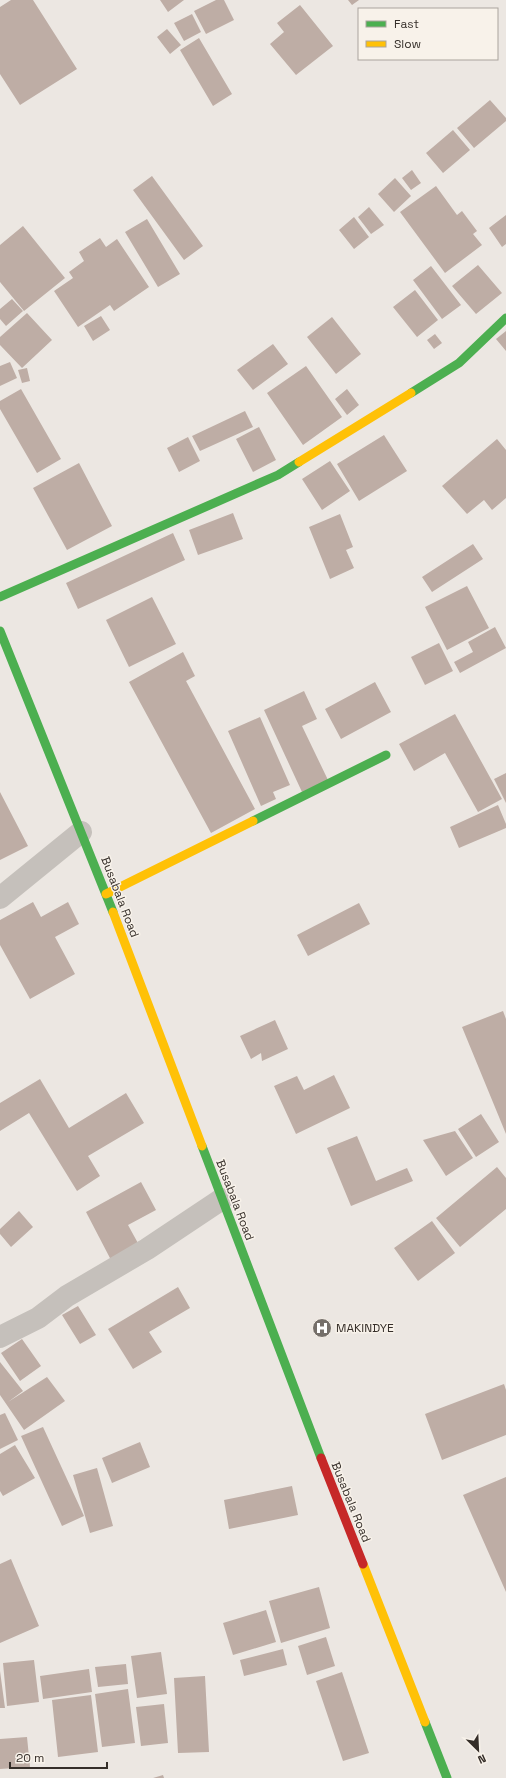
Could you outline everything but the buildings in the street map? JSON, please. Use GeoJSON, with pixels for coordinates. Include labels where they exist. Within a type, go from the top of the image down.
{"type":"FeatureCollection","features":[{"type":"Feature","properties":{"kind":"street"},"geometry":{"type":"LineString","coordinates":[[0,598],[278,475],[459,363],[506,318]]}},
{"type":"Feature","properties":{"kind":"street","name":"Busabala Road"},"geometry":{"type":"LineString","coordinates":[[0,631],[106,894],[302,1410],[446,1778]]}},
{"type":"Feature","properties":{"kind":"street"},"geometry":{"type":"LineString","coordinates":[[106,894],[386,755]]}},
{"type":"Feature","properties":{"kind":"street"},"geometry":{"type":"LineString","coordinates":[[0,898],[81,832]]}},
{"type":"Feature","properties":{"kind":"street"},"geometry":{"type":"LineString","coordinates":[[0,1337],[38,1318],[67,1296],[147,1249],[222,1199]]}},
{"type":"Feature","properties":{"kind":"traffic: fast"},"geometry":{"type":"LineString","coordinates":[[411,393],[459,363],[506,318]]}},
{"type":"Feature","properties":{"kind":"traffic: fast"},"geometry":{"type":"LineString","coordinates":[[0,597],[278,475],[299,462]]}},
{"type":"Feature","properties":{"kind":"traffic: fast"},"geometry":{"type":"LineString","coordinates":[[0,631],[113,912]]}},
{"type":"Feature","properties":{"kind":"traffic: fast"},"geometry":{"type":"LineString","coordinates":[[253,821],[386,755]]}},
{"type":"Feature","properties":{"kind":"traffic: fast"},"geometry":{"type":"LineString","coordinates":[[202,1146],[321,1458]]}},
{"type":"Feature","properties":{"kind":"traffic: fast"},"geometry":{"type":"LineString","coordinates":[[425,1722],[447,1778]]}},
{"type":"Feature","properties":{"kind":"traffic: slow"},"geometry":{"type":"LineString","coordinates":[[299,462],[411,393]]}},
{"type":"Feature","properties":{"kind":"traffic: slow"},"geometry":{"type":"LineString","coordinates":[[106,894],[253,821]]}},
{"type":"Feature","properties":{"kind":"traffic: slow"},"geometry":{"type":"LineString","coordinates":[[113,912],[202,1146]]}},
{"type":"Feature","properties":{"kind":"traffic: slow"},"geometry":{"type":"LineString","coordinates":[[363,1564],[425,1722]]}},
{"type":"Feature","properties":{"kind":"traffic: jam"},"geometry":{"type":"LineString","coordinates":[[321,1458],[363,1564]]}},
{"type":"Feature","properties":{"kind":"place","name":"MAKINDYE"},"geometry":{"type":"Point","coordinates":[322,1328]}}]}
